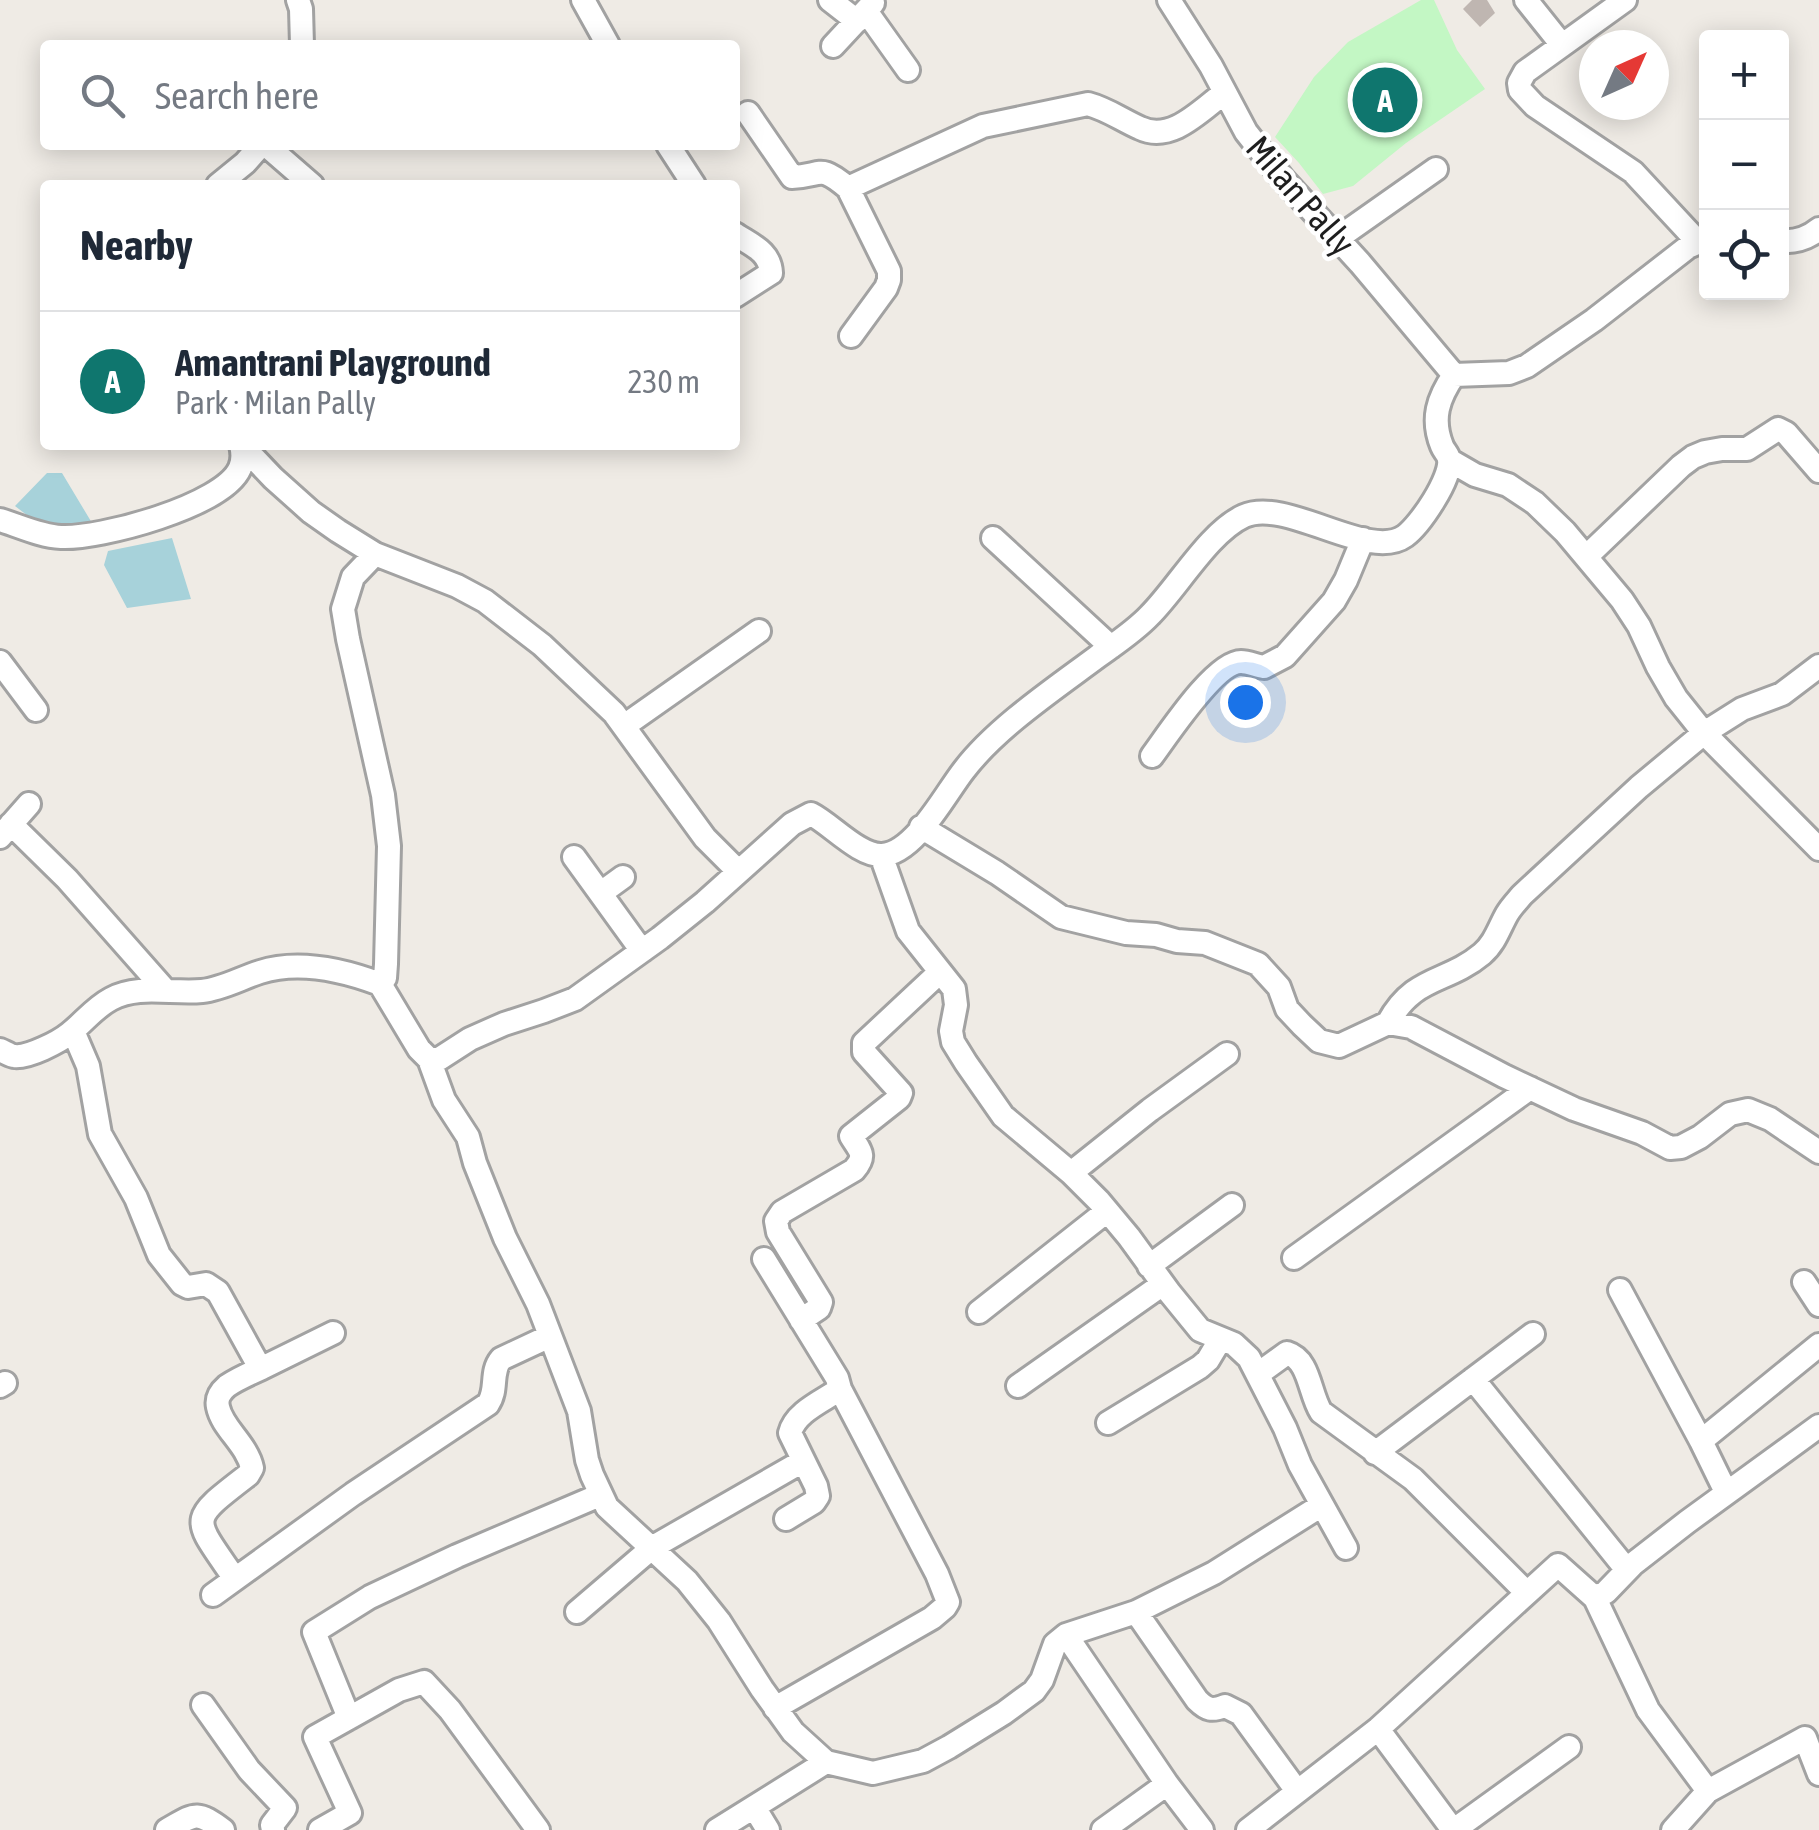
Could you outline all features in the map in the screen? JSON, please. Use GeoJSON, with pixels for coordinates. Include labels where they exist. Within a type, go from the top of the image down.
{"type":"FeatureCollection","features":[{"type":"Feature","properties":{"kind":"street"},"geometry":{"type":"LineString","coordinates":[[298,0],[302,40]]}},
{"type":"Feature","properties":{"kind":"street"},"geometry":{"type":"LineString","coordinates":[[583,0],[605,40]]}},
{"type":"Feature","properties":{"kind":"street"},"geometry":{"type":"LineString","coordinates":[[830,0],[866,10],[908,70]]}},
{"type":"Feature","properties":{"kind":"street","name":"Milan Pally"},"geometry":{"type":"LineString","coordinates":[[1169,0],[1246,132],[1282,179],[1338,238],[1454,376]]}},
{"type":"Feature","properties":{"kind":"street"},"geometry":{"type":"LineString","coordinates":[[1526,0],[1562,46]]}},
{"type":"Feature","properties":{"kind":"street"},"geometry":{"type":"LineString","coordinates":[[1625,0],[1521,76],[1519,83],[1535,106],[1633,172],[1699,237]]}},
{"type":"Feature","properties":{"kind":"street"},"geometry":{"type":"LineString","coordinates":[[833,46],[866,10]]}},
{"type":"Feature","properties":{"kind":"street"},"geometry":{"type":"LineString","coordinates":[[848,188],[983,126],[1088,104],[1157,134],[1183,124],[1224,94]]}},
{"type":"Feature","properties":{"kind":"street"},"geometry":{"type":"LineString","coordinates":[[748,113],[792,176],[823,171],[848,188],[889,271],[886,288],[850,336]]}},
{"type":"Feature","properties":{"kind":"street"},"geometry":{"type":"LineString","coordinates":[[224,180],[259,150]]}},
{"type":"Feature","properties":{"kind":"street"},"geometry":{"type":"LineString","coordinates":[[270,150],[306,180]]}},
{"type":"Feature","properties":{"kind":"street"},"geometry":{"type":"LineString","coordinates":[[671,150],[691,180]]}},
{"type":"Feature","properties":{"kind":"street"},"geometry":{"type":"LineString","coordinates":[[1338,238],[1436,169]]}},
{"type":"Feature","properties":{"kind":"street"},"geometry":{"type":"LineString","coordinates":[[1789,242],[1819,229]]}},
{"type":"Feature","properties":{"kind":"street"},"geometry":{"type":"LineString","coordinates":[[740,237],[758,247],[770,262],[771,273],[740,293]]}},
{"type":"Feature","properties":{"kind":"street"},"geometry":{"type":"LineString","coordinates":[[1699,242],[1528,366],[1509,373],[1454,376],[1437,406],[1436,428],[1450,460],[1475,475],[1508,485],[1535,503],[1566,532],[1622,600],[1676,698],[1819,850]]}},
{"type":"Feature","properties":{"kind":"street"},"geometry":{"type":"LineString","coordinates":[[1587,556],[1681,466],[1705,452],[1748,449],[1778,429],[1819,471]]}},
{"type":"Feature","properties":{"kind":"street"},"geometry":{"type":"LineString","coordinates":[[0,520],[61,537],[110,532],[189,506],[228,483],[242,466],[242,450]]}},
{"type":"Feature","properties":{"kind":"street"},"geometry":{"type":"LineString","coordinates":[[245,450],[312,512],[375,554],[485,601],[542,645],[614,713],[705,838],[738,872]]}},
{"type":"Feature","properties":{"kind":"street"},"geometry":{"type":"LineString","coordinates":[[429,1059],[439,1059],[504,1024],[575,999],[705,902],[792,824],[811,814],[866,852],[881,855],[902,849],[990,740],[1149,617],[1228,527],[1244,516],[1261,512],[1378,543],[1396,541],[1406,536],[1433,504],[1450,460]]}},
{"type":"Feature","properties":{"kind":"street"},"geometry":{"type":"LineString","coordinates":[[994,538],[1111,647]]}},
{"type":"Feature","properties":{"kind":"street"},"geometry":{"type":"LineString","coordinates":[[1152,756],[1207,684],[1230,664],[1242,662],[1264,667],[1285,656],[1334,601],[1363,539]]}},
{"type":"Feature","properties":{"kind":"street"},"geometry":{"type":"LineString","coordinates":[[375,554],[352,577],[343,609],[383,795],[389,846],[386,964],[385,978],[380,984]]}},
{"type":"Feature","properties":{"kind":"street"},"geometry":{"type":"LineString","coordinates":[[624,726],[759,632]]}},
{"type":"Feature","properties":{"kind":"street"},"geometry":{"type":"LineString","coordinates":[[0,662],[36,710]]}},
{"type":"Feature","properties":{"kind":"street"},"geometry":{"type":"LineString","coordinates":[[1388,1023],[1407,995],[1484,953],[1522,895],[1704,732],[1742,709],[1782,694],[1819,666]]}},
{"type":"Feature","properties":{"kind":"street"},"geometry":{"type":"LineString","coordinates":[[28,804],[6,831],[67,879],[165,990]]}},
{"type":"Feature","properties":{"kind":"street"},"geometry":{"type":"LineString","coordinates":[[922,827],[997,872],[1060,917],[1126,933],[1205,942],[1258,964],[1279,987],[1287,1009],[1319,1041],[1339,1046],[1388,1023],[1412,1027],[1530,1088],[1670,1148],[1681,1147],[1730,1114],[1748,1110],[1770,1118],[1819,1152]]}},
{"type":"Feature","properties":{"kind":"street"},"geometry":{"type":"LineString","coordinates":[[881,855],[908,931],[954,989],[956,1005],[951,1031],[966,1064],[1003,1116],[1071,1173],[1129,1236],[1200,1330],[1234,1344],[1249,1358],[1300,1465],[1346,1548]]}},
{"type":"Feature","properties":{"kind":"street"},"geometry":{"type":"LineString","coordinates":[[574,857],[642,951]]}},
{"type":"Feature","properties":{"kind":"street"},"geometry":{"type":"LineString","coordinates":[[601,893],[622,876]]}},
{"type":"Feature","properties":{"kind":"street"},"geometry":{"type":"LineString","coordinates":[[0,1050],[12,1056],[57,1043],[114,997],[135,992],[202,991],[288,966],[335,972],[380,984],[419,1050],[429,1059],[444,1100],[468,1138],[504,1238],[538,1304],[579,1411],[587,1460],[600,1495],[708,1605],[794,1732],[826,1762],[873,1773],[923,1761],[949,1748],[1034,1691],[1055,1644],[1066,1634],[1136,1612],[1214,1573],[1322,1505]]}},
{"type":"Feature","properties":{"kind":"street"},"geometry":{"type":"LineString","coordinates":[[801,1320],[819,1308],[821,1302],[778,1232],[776,1222],[782,1212],[854,1170],[861,1162],[862,1155],[851,1136],[899,1098],[900,1093],[864,1052],[864,1043],[940,972]]}},
{"type":"Feature","properties":{"kind":"street"},"geometry":{"type":"LineString","coordinates":[[73,1031],[88,1066],[100,1134],[136,1198],[160,1254],[182,1284],[206,1284],[218,1292],[260,1368]]}},
{"type":"Feature","properties":{"kind":"street"},"geometry":{"type":"LineString","coordinates":[[1071,1173],[1228,1054]]}},
{"type":"Feature","properties":{"kind":"street"},"geometry":{"type":"LineString","coordinates":[[1294,1258],[1530,1088]]}},
{"type":"Feature","properties":{"kind":"street"},"geometry":{"type":"LineString","coordinates":[[1018,1386],[1156,1275],[1232,1205]]}},
{"type":"Feature","properties":{"kind":"street"},"geometry":{"type":"LineString","coordinates":[[979,1312],[1107,1211]]}},
{"type":"Feature","properties":{"kind":"street"},"geometry":{"type":"LineString","coordinates":[[764,1259],[837,1378],[948,1602],[932,1618],[776,1708]]}},
{"type":"Feature","properties":{"kind":"street"},"geometry":{"type":"LineString","coordinates":[[1804,1282],[1819,1305]]}},
{"type":"Feature","properties":{"kind":"street"},"geometry":{"type":"LineString","coordinates":[[1620,1290],[1726,1492]]}},
{"type":"Feature","properties":{"kind":"street"},"geometry":{"type":"LineString","coordinates":[[235,1579],[201,1525],[209,1504],[252,1468],[250,1458],[219,1412],[217,1400],[226,1387],[333,1333]]}},
{"type":"Feature","properties":{"kind":"street"},"geometry":{"type":"LineString","coordinates":[[1375,1453],[1533,1334]]}},
{"type":"Feature","properties":{"kind":"street"},"geometry":{"type":"LineString","coordinates":[[213,1595],[353,1494],[488,1404],[492,1400],[496,1364],[550,1336]]}},
{"type":"Feature","properties":{"kind":"street"},"geometry":{"type":"LineString","coordinates":[[1108,1423],[1200,1367],[1220,1340]]}},
{"type":"Feature","properties":{"kind":"street"},"geometry":{"type":"LineString","coordinates":[[1701,1441],[1819,1345]]}},
{"type":"Feature","properties":{"kind":"street"},"geometry":{"type":"LineString","coordinates":[[1258,1374],[1287,1353],[1295,1355],[1302,1362],[1321,1412],[1413,1480],[1527,1593]]}},
{"type":"Feature","properties":{"kind":"street"},"geometry":{"type":"LineString","coordinates":[[1473,1379],[1628,1570]]}},
{"type":"Feature","properties":{"kind":"street"},"geometry":{"type":"LineString","coordinates":[[786,1519],[818,1496],[790,1433],[792,1424],[840,1389]]}},
{"type":"Feature","properties":{"kind":"street"},"geometry":{"type":"LineString","coordinates":[[1595,1598],[1726,1492],[1819,1426]]}},
{"type":"Feature","properties":{"kind":"street"},"geometry":{"type":"LineString","coordinates":[[577,1612],[653,1547],[803,1461]]}},
{"type":"Feature","properties":{"kind":"street"},"geometry":{"type":"LineString","coordinates":[[349,1718],[314,1632],[370,1597],[600,1495]]}},
{"type":"Feature","properties":{"kind":"street"},"geometry":{"type":"LineString","coordinates":[[1248,1830],[1378,1728],[1558,1565],[1595,1598],[1648,1710],[1708,1791]]}},
{"type":"Feature","properties":{"kind":"street"},"geometry":{"type":"LineString","coordinates":[[1136,1612],[1197,1700],[1205,1708],[1225,1706],[1240,1714],[1296,1791]]}},
{"type":"Feature","properties":{"kind":"street"},"geometry":{"type":"LineString","coordinates":[[1066,1634],[1202,1830]]}},
{"type":"Feature","properties":{"kind":"street"},"geometry":{"type":"LineString","coordinates":[[320,1830],[350,1813],[314,1737],[399,1690],[424,1682],[450,1710],[538,1830]]}},
{"type":"Feature","properties":{"kind":"street"},"geometry":{"type":"LineString","coordinates":[[202,1705],[249,1770],[284,1808],[272,1825],[273,1830]]}},
{"type":"Feature","properties":{"kind":"street"},"geometry":{"type":"LineString","coordinates":[[1378,1728],[1447,1828],[1568,1748]]}},
{"type":"Feature","properties":{"kind":"street"},"geometry":{"type":"LineString","coordinates":[[1673,1830],[1708,1791],[1805,1738],[1819,1774]]}},
{"type":"Feature","properties":{"kind":"street"},"geometry":{"type":"LineString","coordinates":[[717,1830],[826,1762]]}},
{"type":"Feature","properties":{"kind":"street"},"geometry":{"type":"LineString","coordinates":[[1103,1830],[1167,1784]]}},
{"type":"Feature","properties":{"kind":"street"},"geometry":{"type":"LineString","coordinates":[[754,1807],[768,1830]]}},
{"type":"Feature","properties":{"kind":"street"},"geometry":{"type":"LineString","coordinates":[[167,1830],[195,1815],[204,1816],[223,1830]]}},
{"type":"Feature","properties":{"kind":"green space"},"geometry":{"type":"Polygon","coordinates":[[[1421,0],[1434,0],[1457,50],[1485,89],[1406,143],[1353,186],[1323,194],[1275,137],[1314,77],[1348,42],[1421,0]]]}},
{"type":"Feature","properties":{"kind":"water"},"geometry":{"type":"Polygon","coordinates":[[[47,473],[62,473],[95,528],[41,526],[15,506],[47,473]]]}},
{"type":"Feature","properties":{"kind":"water"},"geometry":{"type":"Polygon","coordinates":[[[172,538],[191,599],[127,608],[104,565],[108,551],[172,538]]]}},
{"type":"Feature","properties":{"kind":"building"},"geometry":{"type":"Polygon","coordinates":[[[1472,0],[1487,0],[1495,13],[1480,27],[1463,9],[1472,0]]]}},
{"type":"Feature","properties":{"kind":"place","name":"Amantrani Playground"},"geometry":{"type":"Point","coordinates":[1385,100]}}]}
